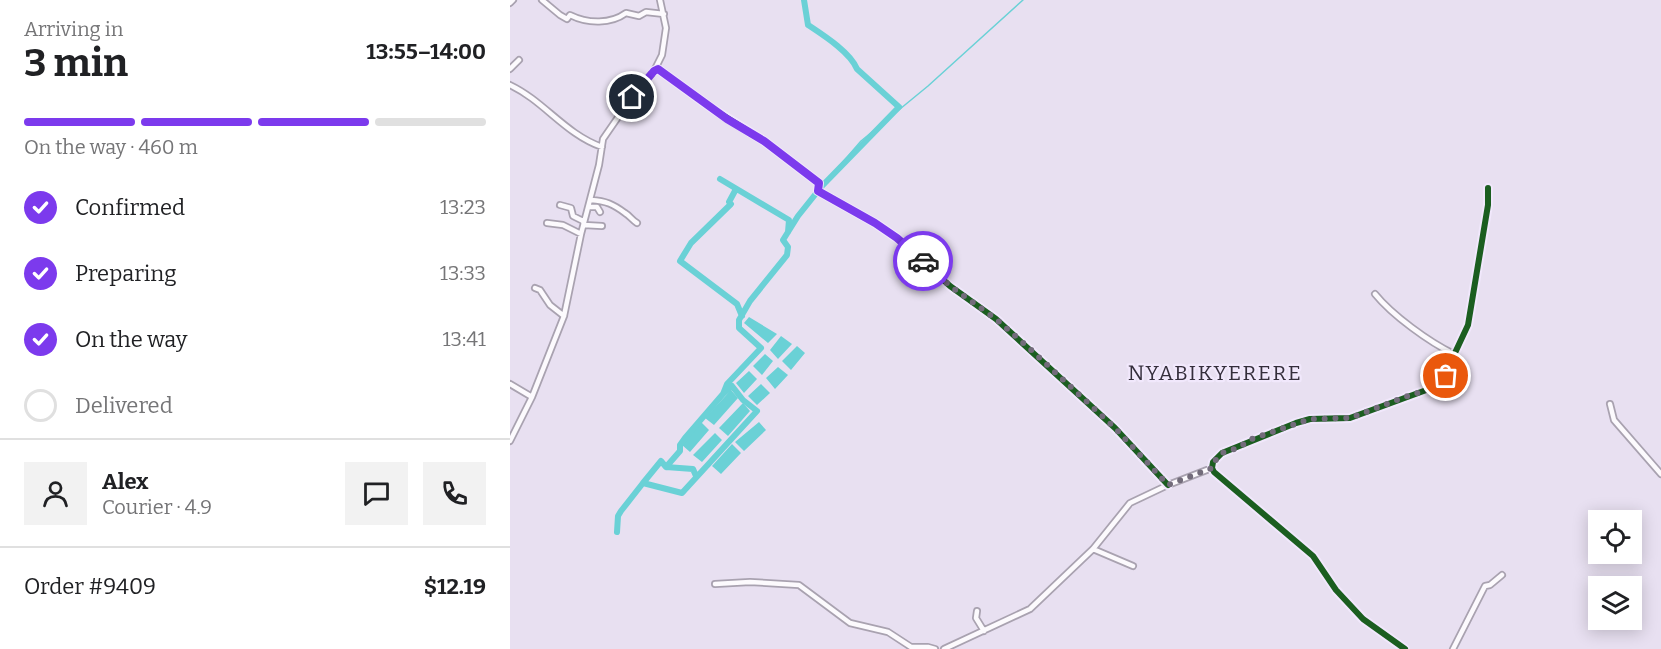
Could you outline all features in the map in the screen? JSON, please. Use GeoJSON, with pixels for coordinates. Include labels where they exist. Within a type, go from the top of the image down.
{"type":"FeatureCollection","features":[{"type":"Feature","properties":{"kind":"street"},"geometry":{"type":"LineString","coordinates":[[543,0],[567,19],[570,15],[581,20],[602,21],[617,19],[626,13],[639,16],[646,12],[664,14]]}},
{"type":"Feature","properties":{"kind":"street"},"geometry":{"type":"LineString","coordinates":[[510,441],[531,397],[564,316],[603,139],[632,97],[654,71],[662,55],[666,28],[660,0]]}},
{"type":"Feature","properties":{"kind":"street"},"geometry":{"type":"LineString","coordinates":[[510,69],[519,60]]}},
{"type":"Feature","properties":{"kind":"street"},"geometry":{"type":"LineString","coordinates":[[654,71],[658,69],[713,109],[764,141],[819,183],[818,191],[897,238],[950,286],[996,319],[1029,348],[1115,428],[1168,485]]}},
{"type":"Feature","properties":{"kind":"street"},"geometry":{"type":"LineString","coordinates":[[510,85],[538,104],[574,134],[602,147]]}},
{"type":"Feature","properties":{"kind":"street"},"geometry":{"type":"LineString","coordinates":[[1212,468],[1222,453],[1296,423],[1310,419],[1350,418],[1413,394],[1437,388],[1443,382],[1468,325],[1488,206],[1488,188]]}},
{"type":"Feature","properties":{"kind":"street"},"geometry":{"type":"LineString","coordinates":[[591,200],[607,202],[627,213],[637,223]]}},
{"type":"Feature","properties":{"kind":"street"},"geometry":{"type":"LineString","coordinates":[[560,205],[571,208],[573,216],[583,221],[584,225]]}},
{"type":"Feature","properties":{"kind":"street"},"geometry":{"type":"LineString","coordinates":[[589,207],[597,207],[600,212]]}},
{"type":"Feature","properties":{"kind":"street"},"geometry":{"type":"LineString","coordinates":[[547,223],[563,225],[581,234]]}},
{"type":"Feature","properties":{"kind":"street"},"geometry":{"type":"LineString","coordinates":[[584,225],[602,226]]}},
{"type":"Feature","properties":{"kind":"street"},"geometry":{"type":"LineString","coordinates":[[535,288],[540,290],[550,305],[564,316]]}},
{"type":"Feature","properties":{"kind":"street"},"geometry":{"type":"LineString","coordinates":[[1375,294],[1422,335],[1454,354]]}},
{"type":"Feature","properties":{"kind":"street"},"geometry":{"type":"LineString","coordinates":[[510,384],[531,397]]}},
{"type":"Feature","properties":{"kind":"street"},"geometry":{"type":"LineString","coordinates":[[1610,404],[1614,420],[1661,474]]}},
{"type":"Feature","properties":{"kind":"street"},"geometry":{"type":"LineString","coordinates":[[510,420],[517,425]]}},
{"type":"Feature","properties":{"kind":"street"},"geometry":{"type":"LineString","coordinates":[[944,649],[1030,609],[1094,549],[1130,503],[1212,468]]}},
{"type":"Feature","properties":{"kind":"street"},"geometry":{"type":"LineString","coordinates":[[1212,468],[1313,556],[1336,590],[1363,619],[1405,649]]}},
{"type":"Feature","properties":{"kind":"street"},"geometry":{"type":"LineString","coordinates":[[1094,549],[1133,566]]}},
{"type":"Feature","properties":{"kind":"street"},"geometry":{"type":"LineString","coordinates":[[1453,649],[1485,586],[1490,585],[1502,575]]}},
{"type":"Feature","properties":{"kind":"street"},"geometry":{"type":"LineString","coordinates":[[715,584],[750,582],[799,585],[850,623],[888,632],[911,647],[934,649]]}},
{"type":"Feature","properties":{"kind":"street"},"geometry":{"type":"LineString","coordinates":[[977,611],[976,618],[984,631]]}},
{"type":"Feature","properties":{"kind":"water"},"geometry":{"type":"Polygon","coordinates":[[[749,317],[777,334],[768,343],[744,323],[749,317]]]}},
{"type":"Feature","properties":{"kind":"water"},"geometry":{"type":"Polygon","coordinates":[[[781,336],[792,344],[778,359],[770,350],[781,336]]]}},
{"type":"Feature","properties":{"kind":"water"},"geometry":{"type":"Polygon","coordinates":[[[797,346],[805,353],[791,370],[782,361],[797,346]]]}},
{"type":"Feature","properties":{"kind":"water"},"geometry":{"type":"Polygon","coordinates":[[[765,354],[773,361],[762,375],[753,366],[765,354]]]}},
{"type":"Feature","properties":{"kind":"water"},"geometry":{"type":"Polygon","coordinates":[[[778,367],[788,375],[775,389],[766,378],[778,367]]]}},
{"type":"Feature","properties":{"kind":"water"},"geometry":{"type":"Polygon","coordinates":[[[749,371],[757,379],[744,393],[736,383],[749,371]]]}},
{"type":"Feature","properties":{"kind":"water"},"geometry":{"type":"Polygon","coordinates":[[[761,384],[770,393],[757,405],[748,396],[761,384]]]}},
{"type":"Feature","properties":{"kind":"water"},"geometry":{"type":"Polygon","coordinates":[[[731,390],[738,398],[714,425],[705,418],[731,390]]]}},
{"type":"Feature","properties":{"kind":"water"},"geometry":{"type":"Polygon","coordinates":[[[743,403],[750,411],[728,436],[719,428],[743,403]]]}},
{"type":"Feature","properties":{"kind":"water"},"geometry":{"type":"Polygon","coordinates":[[[701,422],[709,430],[690,452],[682,445],[701,422]]]}},
{"type":"Feature","properties":{"kind":"water"},"geometry":{"type":"Polygon","coordinates":[[[759,422],[766,430],[744,451],[735,442],[759,422]]]}},
{"type":"Feature","properties":{"kind":"water"},"geometry":{"type":"Polygon","coordinates":[[[715,433],[722,440],[702,462],[693,455],[715,433]]]}},
{"type":"Feature","properties":{"kind":"water"},"geometry":{"type":"Polygon","coordinates":[[[732,444],[741,453],[721,474],[712,466],[732,444]]]}},
{"type":"Feature","properties":{"kind":"waterway"},"geometry":{"type":"LineString","coordinates":[[617,532],[618,516],[643,483],[682,493],[757,411],[743,400],[732,386],[723,394],[727,384],[761,348],[739,328],[739,320],[750,301],[787,255],[788,247],[783,240],[798,216],[822,186],[899,107],[857,69],[842,50],[808,25],[804,0]]}},
{"type":"Feature","properties":{"kind":"waterway"},"geometry":{"type":"LineString","coordinates":[[829,178],[861,141],[928,86],[1023,0]]}},
{"type":"Feature","properties":{"kind":"waterway"},"geometry":{"type":"LineString","coordinates":[[720,179],[789,220],[788,232]]}},
{"type":"Feature","properties":{"kind":"waterway"},"geometry":{"type":"LineString","coordinates":[[736,189],[729,202],[731,204],[691,243],[680,261],[737,304],[742,316]]}},
{"type":"Feature","properties":{"kind":"waterway"},"geometry":{"type":"LineString","coordinates":[[666,467],[680,451],[680,445],[685,438],[723,394]]}},
{"type":"Feature","properties":{"kind":"waterway"},"geometry":{"type":"LineString","coordinates":[[643,483],[661,461],[666,467],[693,469],[696,476]]}},
{"type":"Feature","properties":{"kind":"cycle path"},"geometry":{"type":"LineString","coordinates":[[654,71],[658,69],[713,109],[764,141],[819,183],[818,191],[897,238],[950,286],[996,319],[1115,428],[1168,485]]}},
{"type":"Feature","properties":{"kind":"cycle path"},"geometry":{"type":"LineString","coordinates":[[1405,649],[1363,619],[1336,590],[1313,556],[1214,472],[1213,462],[1222,453],[1296,423],[1310,419],[1350,418],[1440,385],[1468,325],[1488,205],[1488,188]]}},
{"type":"Feature","properties":{"kind":"way so far"},"geometry":{"type":"LineString","coordinates":[[923,261],[950,286],[996,319],[1029,348],[1115,428],[1168,485],[1212,468],[1217,457],[1222,453],[1238,448],[1252,439],[1310,419],[1350,418],[1413,394],[1437,388],[1446,376]]}},
{"type":"Feature","properties":{"kind":"district","name":"NYABIKYERERE"},"geometry":{"type":"Point","coordinates":[1215,373]}},
{"type":"Feature","properties":{"kind":"route"},"geometry":{"type":"LineString","coordinates":[[632,97],[658,69],[807,173],[819,183],[818,191],[831,196],[875,223],[897,238],[923,261]]}}]}
